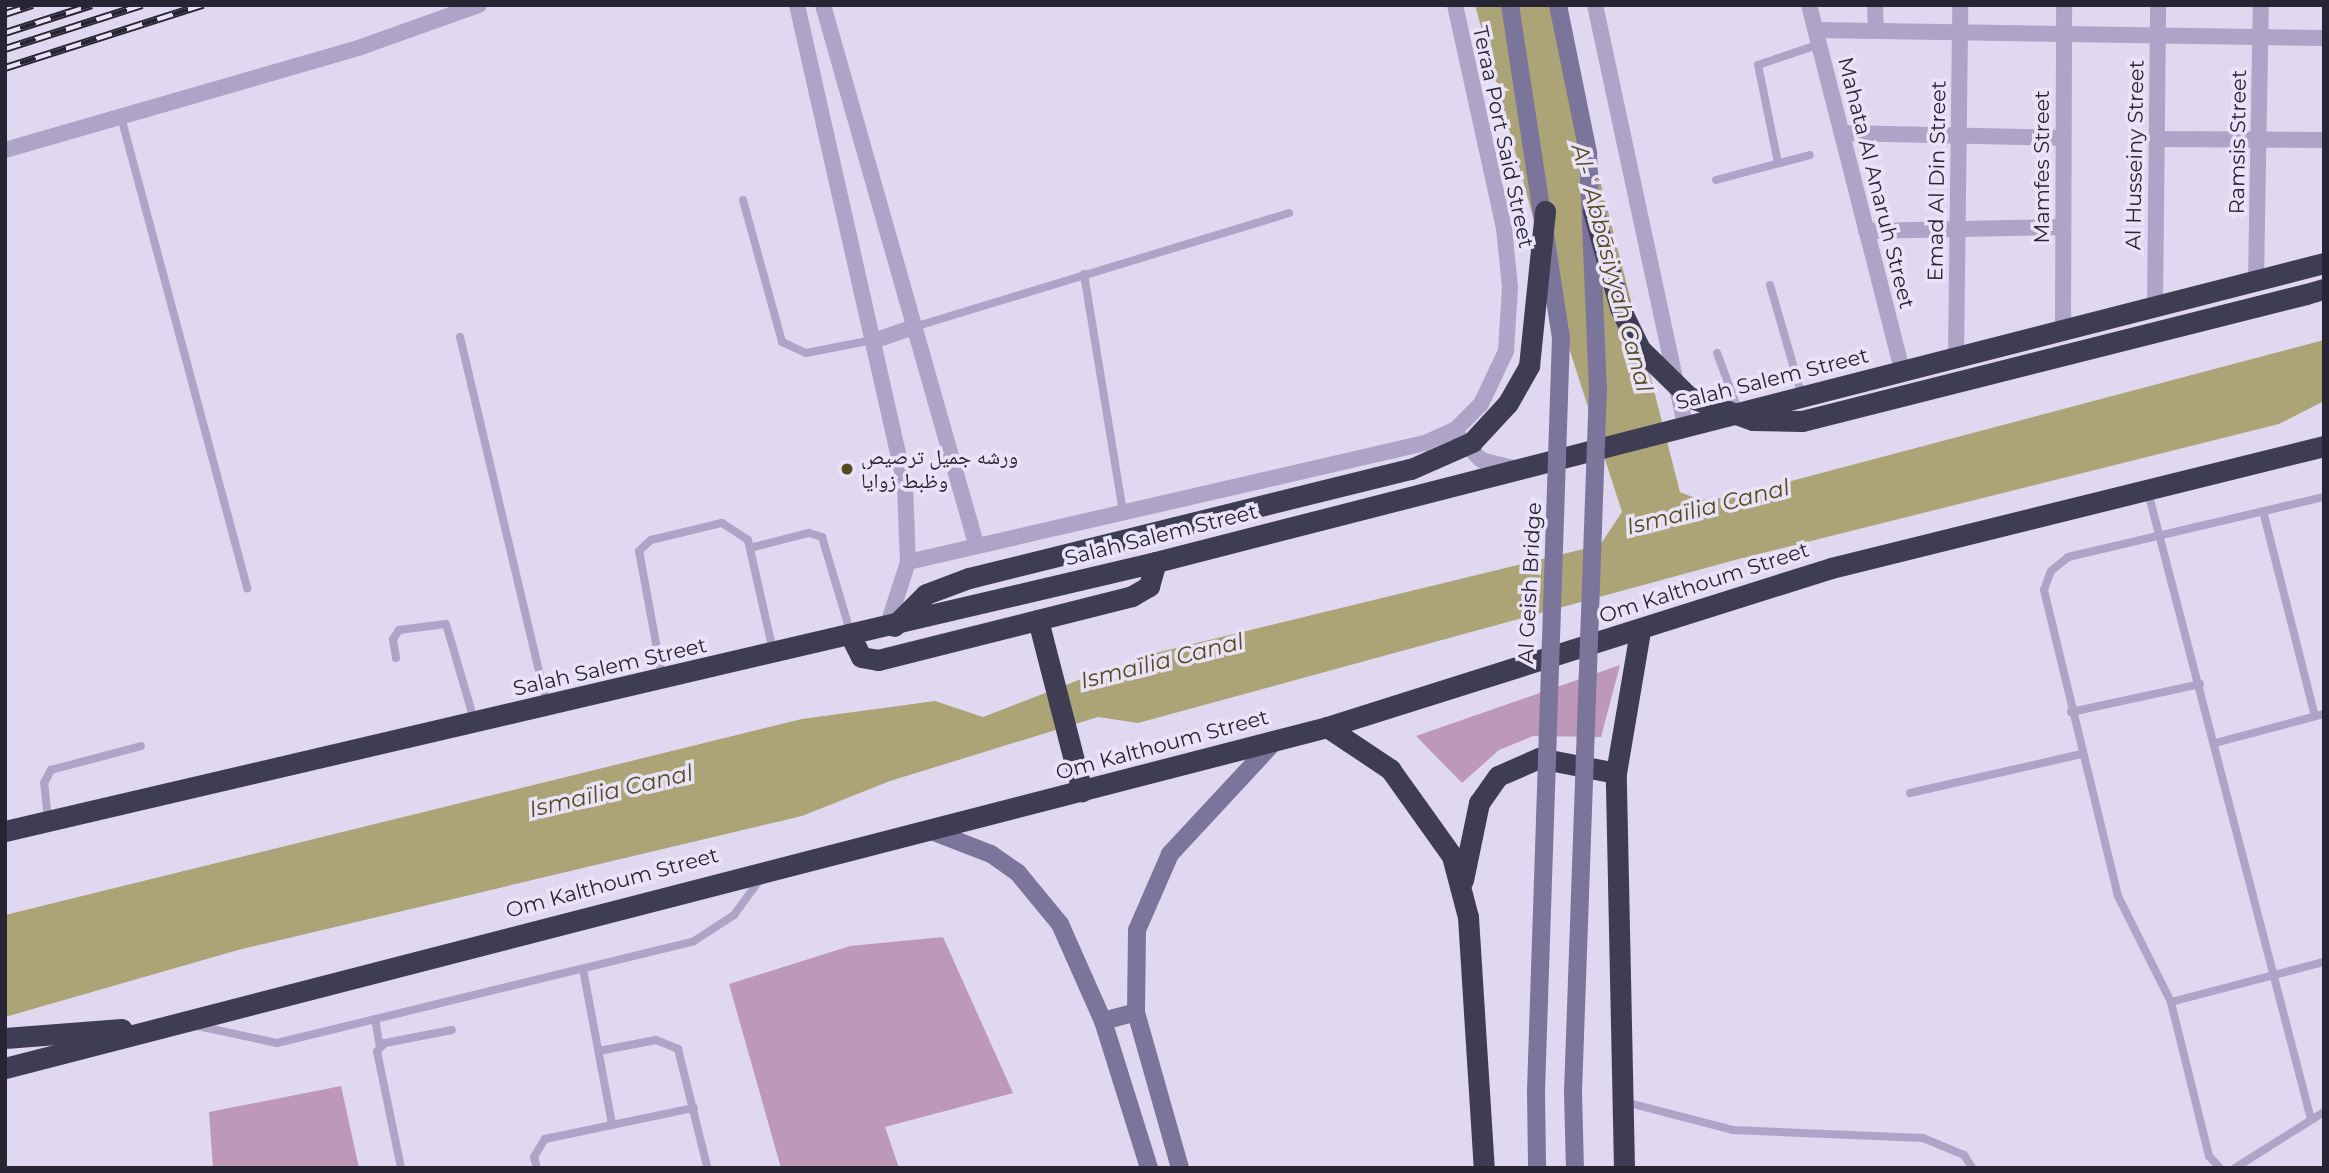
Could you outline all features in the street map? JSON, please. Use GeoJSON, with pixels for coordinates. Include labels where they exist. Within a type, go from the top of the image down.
{"type":"FeatureCollection","features":[{"type":"Feature","properties":{"kind":"highway"},"geometry":{"type":"LineString","coordinates":[[890,627],[926,594],[969,578],[1411,469],[1472,442],[1508,403],[1529,366],[1545,211]]}},
{"type":"Feature","properties":{"kind":"highway"},"geometry":{"type":"LineString","coordinates":[[1593,211],[1620,308],[1640,349],[1689,397],[1753,420],[1802,421],[2315,291]]}},
{"type":"Feature","properties":{"kind":"highway","name":"Salah Salem Street"},"geometry":{"type":"LineString","coordinates":[[5,831],[851,637],[1156,562],[2324,263]]}},
{"type":"Feature","properties":{"kind":"highway","name":"Om Kalthoum Street"},"geometry":{"type":"LineString","coordinates":[[5,1068],[769,867],[929,830],[1327,727],[1640,631],[1831,568],[2324,446]]}},
{"type":"Feature","properties":{"kind":"highway"},"geometry":{"type":"LineString","coordinates":[[851,637],[861,657],[872,662],[1138,594],[1149,586],[1156,562]]}},
{"type":"Feature","properties":{"kind":"highway"},"geometry":{"type":"LineString","coordinates":[[1038,620],[1082,791]]}},
{"type":"Feature","properties":{"kind":"highway"},"geometry":{"type":"LineString","coordinates":[[1624,1168],[1625,1101],[1616,773],[1640,631]]}},
{"type":"Feature","properties":{"kind":"highway"},"geometry":{"type":"LineString","coordinates":[[1327,727],[1373,754],[1409,790],[1440,832],[1462,884]]}},
{"type":"Feature","properties":{"kind":"highway"},"geometry":{"type":"LineString","coordinates":[[1484,1168],[1462,884],[1479,803],[1498,776],[1539,758],[1616,773]]}},
{"type":"Feature","properties":{"kind":"highway"},"geometry":{"type":"LineString","coordinates":[[5,1038],[150,1030]]}},
{"type":"Feature","properties":{"kind":"main road","name":"Al Geish Bridge"},"geometry":{"type":"LineString","coordinates":[[1510,5],[1558,291],[1562,393],[1539,877],[1537,1168]]}},
{"type":"Feature","properties":{"kind":"main road"},"geometry":{"type":"LineString","coordinates":[[1558,5],[1593,211],[1598,387],[1573,1093],[1575,1168]]}},
{"type":"Feature","properties":{"kind":"main road"},"geometry":{"type":"LineString","coordinates":[[1180,1168],[1136,1012],[1137,930],[1156,878],[1188,833],[1276,740]]}},
{"type":"Feature","properties":{"kind":"main road"},"geometry":{"type":"LineString","coordinates":[[929,830],[991,854],[1042,897],[1103,1021],[1149,1168]]}},
{"type":"Feature","properties":{"kind":"main road"},"geometry":{"type":"LineString","coordinates":[[1103,1021],[1136,1012]]}},
{"type":"Feature","properties":{"kind":"street"},"geometry":{"type":"LineString","coordinates":[[5,150],[121,117],[479,5]]}},
{"type":"Feature","properties":{"kind":"street"},"geometry":{"type":"LineString","coordinates":[[816,5],[797,8],[876,340],[905,485],[908,562],[890,627]]}},
{"type":"Feature","properties":{"kind":"street"},"geometry":{"type":"LineString","coordinates":[[822,5],[911,328],[976,544]]}},
{"type":"Feature","properties":{"kind":"street","name":"Teraa Port Said Street"},"geometry":{"type":"LineString","coordinates":[[1455,5],[1504,228],[1510,287],[1506,351],[1497,376],[1456,429]]}},
{"type":"Feature","properties":{"kind":"street"},"geometry":{"type":"LineString","coordinates":[[1595,5],[1685,426]]}},
{"type":"Feature","properties":{"kind":"street","name":"Mahata Al Anaruh Street"},"geometry":{"type":"LineString","coordinates":[[1810,5],[1902,370]]}},
{"type":"Feature","properties":{"kind":"street"},"geometry":{"type":"LineString","coordinates":[[1875,5],[1876,31]]}},
{"type":"Feature","properties":{"kind":"street","name":"Emad Al Din Street"},"geometry":{"type":"LineString","coordinates":[[1956,356],[1960,5]]}},
{"type":"Feature","properties":{"kind":"street","name":"Mamfes Street"},"geometry":{"type":"LineString","coordinates":[[2063,329],[2064,5]]}},
{"type":"Feature","properties":{"kind":"street","name":"Al Husseiny Street"},"geometry":{"type":"LineString","coordinates":[[2155,306],[2158,5]]}},
{"type":"Feature","properties":{"kind":"street","name":"Ramsis Street"},"geometry":{"type":"LineString","coordinates":[[2256,280],[2261,5]]}},
{"type":"Feature","properties":{"kind":"street"},"geometry":{"type":"LineString","coordinates":[[1818,37],[1876,31],[2324,38]]}},
{"type":"Feature","properties":{"kind":"street"},"geometry":{"type":"LineString","coordinates":[[1842,133],[2063,138]]}},
{"type":"Feature","properties":{"kind":"street"},"geometry":{"type":"LineString","coordinates":[[2156,139],[2324,140]]}},
{"type":"Feature","properties":{"kind":"street"},"geometry":{"type":"LineString","coordinates":[[1866,231],[2062,227]]}},
{"type":"Feature","properties":{"kind":"street"},"geometry":{"type":"LineString","coordinates":[[876,340],[911,328]]}},
{"type":"Feature","properties":{"kind":"street"},"geometry":{"type":"LineString","coordinates":[[908,562],[976,544],[1425,443],[1456,429],[1481,460],[1522,467]]}},
{"type":"Feature","properties":{"kind":"lane"},"geometry":{"type":"LineString","coordinates":[[1778,163],[1758,65],[1818,37]]}},
{"type":"Feature","properties":{"kind":"lane"},"geometry":{"type":"LineString","coordinates":[[121,117],[247,588]]}},
{"type":"Feature","properties":{"kind":"lane"},"geometry":{"type":"LineString","coordinates":[[1716,180],[1810,155]]}},
{"type":"Feature","properties":{"kind":"lane"},"geometry":{"type":"LineString","coordinates":[[743,200],[782,342],[806,353],[876,340]]}},
{"type":"Feature","properties":{"kind":"lane"},"geometry":{"type":"LineString","coordinates":[[911,328],[1289,213]]}},
{"type":"Feature","properties":{"kind":"lane"},"geometry":{"type":"LineString","coordinates":[[1084,274],[1123,511]]}},
{"type":"Feature","properties":{"kind":"lane"},"geometry":{"type":"LineString","coordinates":[[1770,285],[1802,396]]}},
{"type":"Feature","properties":{"kind":"lane"},"geometry":{"type":"LineString","coordinates":[[460,337],[547,706]]}},
{"type":"Feature","properties":{"kind":"lane"},"geometry":{"type":"LineString","coordinates":[[1717,353],[1739,412]]}},
{"type":"Feature","properties":{"kind":"lane"},"geometry":{"type":"LineString","coordinates":[[2147,489],[2277,974],[2311,1119]]}},
{"type":"Feature","properties":{"kind":"lane"},"geometry":{"type":"LineString","coordinates":[[2220,1168],[2209,1156],[2171,1002],[2118,896],[2081,754],[2044,590],[2051,571],[2068,556],[2324,497]]}},
{"type":"Feature","properties":{"kind":"lane"},"geometry":{"type":"LineString","coordinates":[[2215,743],[2319,715],[2263,511]]}},
{"type":"Feature","properties":{"kind":"lane"},"geometry":{"type":"LineString","coordinates":[[662,679],[639,551],[651,540],[722,523],[738,528],[750,548],[774,654]]}},
{"type":"Feature","properties":{"kind":"lane"},"geometry":{"type":"LineString","coordinates":[[750,548],[809,533],[822,537],[851,637]]}},
{"type":"Feature","properties":{"kind":"lane"},"geometry":{"type":"LineString","coordinates":[[396,657],[393,639],[399,630],[446,624],[475,723]]}},
{"type":"Feature","properties":{"kind":"lane"},"geometry":{"type":"LineString","coordinates":[[2071,712],[2200,684]]}},
{"type":"Feature","properties":{"kind":"lane"},"geometry":{"type":"LineString","coordinates":[[48,822],[44,783],[51,770],[141,746]]}},
{"type":"Feature","properties":{"kind":"lane"},"geometry":{"type":"LineString","coordinates":[[1910,793],[2081,754]]}},
{"type":"Feature","properties":{"kind":"lane"},"geometry":{"type":"LineString","coordinates":[[184,1022],[277,1044],[694,942],[717,929],[769,867]]}},
{"type":"Feature","properties":{"kind":"lane"},"geometry":{"type":"LineString","coordinates":[[2171,1002],[2324,962]]}},
{"type":"Feature","properties":{"kind":"lane"},"geometry":{"type":"LineString","coordinates":[[583,968],[612,1124]]}},
{"type":"Feature","properties":{"kind":"lane"},"geometry":{"type":"LineString","coordinates":[[375,1020],[380,1046],[375,1056],[401,1168]]}},
{"type":"Feature","properties":{"kind":"lane"},"geometry":{"type":"LineString","coordinates":[[380,1046],[452,1030]]}},
{"type":"Feature","properties":{"kind":"lane"},"geometry":{"type":"LineString","coordinates":[[599,1051],[656,1040],[671,1044],[682,1056],[707,1166]]}},
{"type":"Feature","properties":{"kind":"lane"},"geometry":{"type":"LineString","coordinates":[[1625,1101],[1733,1130],[1923,1138],[1964,1155],[1972,1168]]}},
{"type":"Feature","properties":{"kind":"lane"},"geometry":{"type":"LineString","coordinates":[[537,1168],[534,1157],[545,1139],[694,1108]]}},
{"type":"Feature","properties":{"kind":"lane"},"geometry":{"type":"LineString","coordinates":[[2235,1168],[2324,1112]]}},
{"type":"Feature","properties":{"kind":"shaded area"},"geometry":{"type":"Polygon","coordinates":[[[1620,665],[1601,737],[1533,736],[1499,750],[1462,783],[1416,736],[1620,665]]]}},
{"type":"Feature","properties":{"kind":"shaded area"},"geometry":{"type":"Polygon","coordinates":[[[943,937],[1013,1093],[885,1127],[899,1168],[781,1168],[729,984],[850,946],[943,937]]]}},
{"type":"Feature","properties":{"kind":"shaded area"},"geometry":{"type":"Polygon","coordinates":[[[341,1086],[359,1168],[213,1168],[209,1112],[341,1086]]]}},
{"type":"Feature","properties":{"kind":"water"},"geometry":{"type":"Polygon","coordinates":[[[1475,5],[1555,5],[1680,492],[1700,500],[1731,497],[2324,340],[2324,401],[2279,424],[1735,560],[1138,723],[1098,717],[890,781],[802,816],[238,950],[5,1017],[5,915],[802,719],[935,701],[983,717],[1089,676],[1125,680],[1135,658],[1600,545],[1622,512],[1568,345],[1475,5]]]}},
{"type":"Feature","properties":{"kind":"railway"},"geometry":{"type":"LineString","coordinates":[[5,14],[33,5]]}},
{"type":"Feature","properties":{"kind":"railway"},"geometry":{"type":"LineString","coordinates":[[5,33],[92,5]]}},
{"type":"Feature","properties":{"kind":"railway"},"geometry":{"type":"LineString","coordinates":[[5,49],[142,5]]}},
{"type":"Feature","properties":{"kind":"railway"},"geometry":{"type":"LineString","coordinates":[[5,68],[203,5]]}},
{"type":"Feature","properties":{"kind":"place","name":"ورشه جميل ترصيص وظبط زوايا"},"geometry":{"type":"Point","coordinates":[847,469]}},
{"type":"Feature","properties":{"kind":"water label","name":"Al-ʿAbbāsiyyah Canal"},"geometry":{"type":"Point","coordinates":[1612,268]}},
{"type":"Feature","properties":{"kind":"water label","name":"Ismaïlia Canal"},"geometry":{"type":"Point","coordinates":[1708,507]}},
{"type":"Feature","properties":{"kind":"water label","name":"Ismaïlia Canal"},"geometry":{"type":"Point","coordinates":[1162,661]}},
{"type":"Feature","properties":{"kind":"water label","name":"Ismaïlia Canal"},"geometry":{"type":"Point","coordinates":[611,791]}}]}
